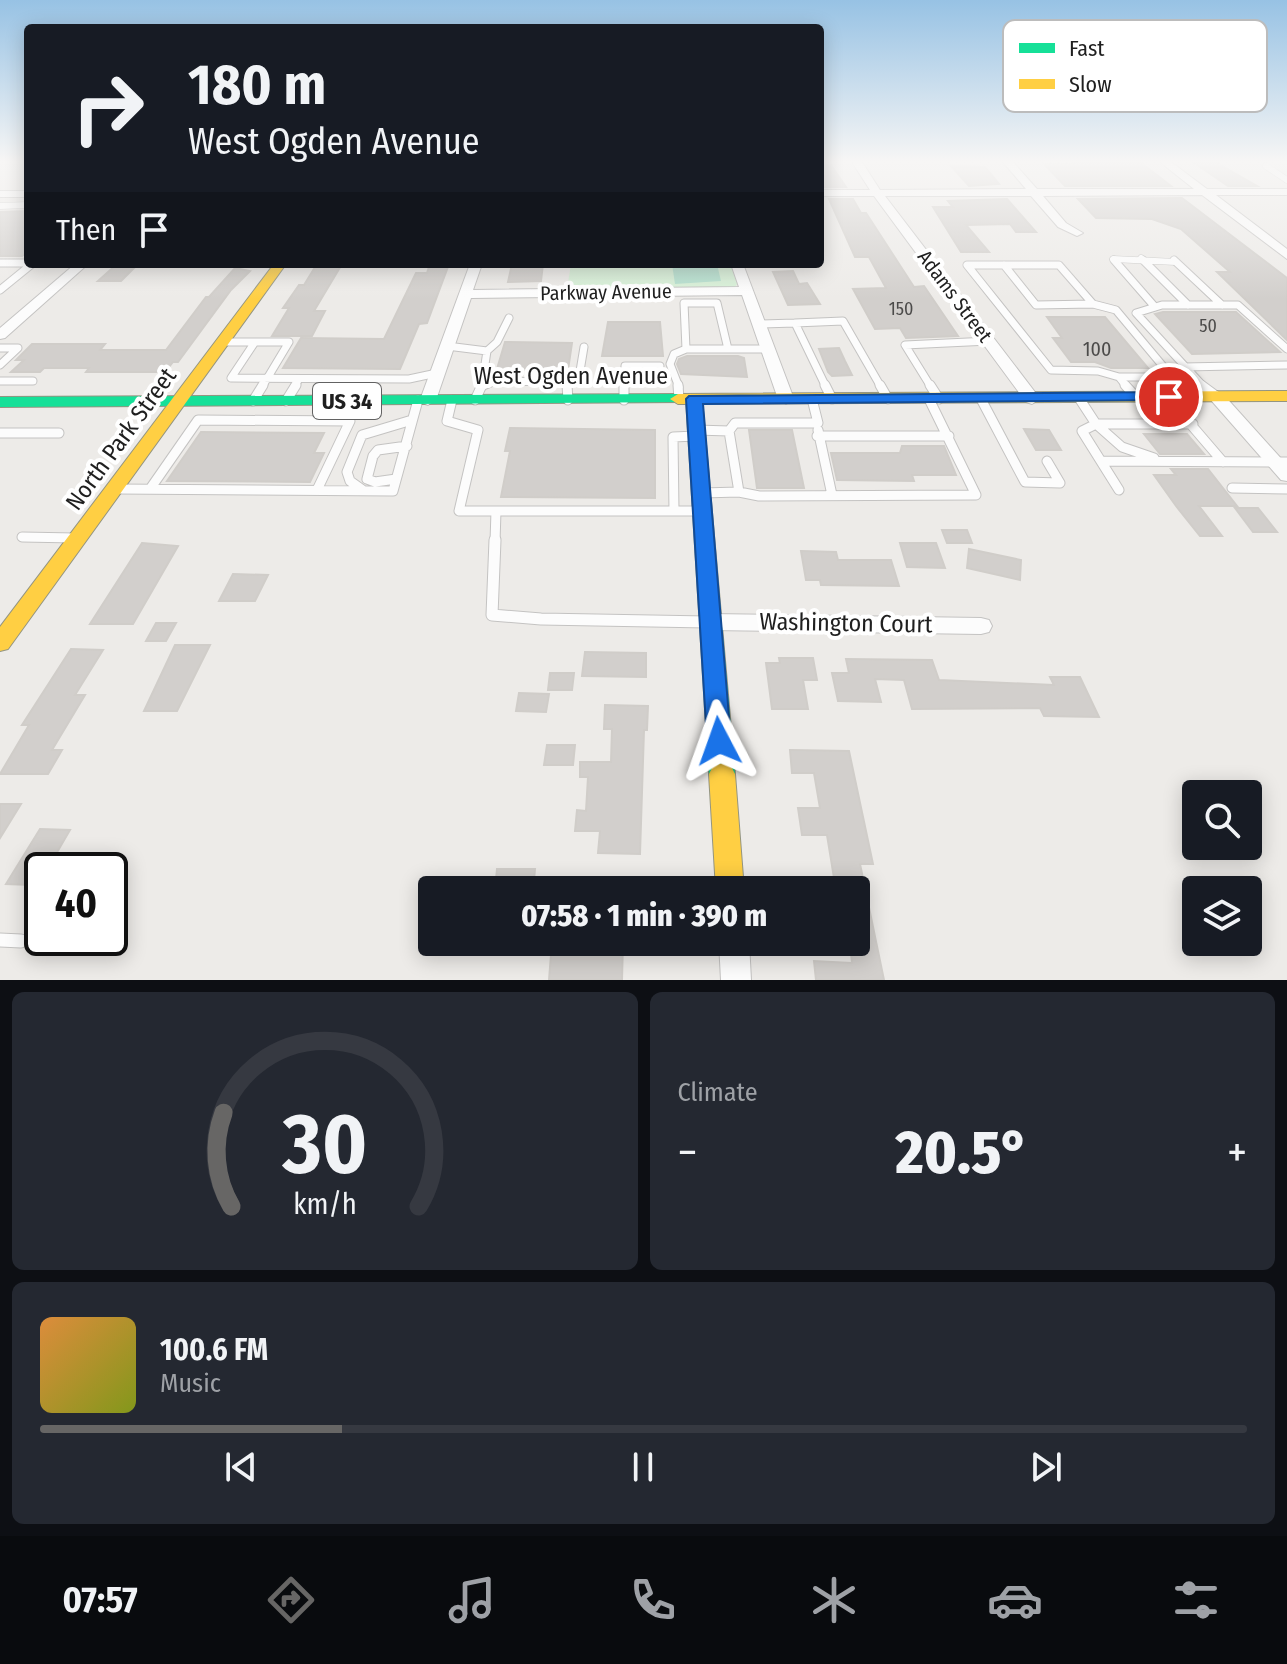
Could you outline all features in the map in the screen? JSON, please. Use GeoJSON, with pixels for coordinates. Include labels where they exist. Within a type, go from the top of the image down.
{"type":"FeatureCollection","features":[{"type":"Feature","properties":{"kind":"main road","name":"North Park Street"},"geometry":{"type":"LineString","coordinates":[[0,643],[277,268]]}},
{"type":"Feature","properties":{"kind":"main road","name":"West Ogden Avenue"},"geometry":{"type":"LineString","coordinates":[[0,402],[452,400],[478,392],[568,392],[624,400],[1287,396]]}},
{"type":"Feature","properties":{"kind":"main road"},"geometry":{"type":"LineString","coordinates":[[687,399],[696,433],[729,876]]}},
{"type":"Feature","properties":{"kind":"street","name":"Adams Street"},"geometry":{"type":"LineString","coordinates":[[888,208],[1032,399]]}},
{"type":"Feature","properties":{"kind":"street"},"geometry":{"type":"LineString","coordinates":[[1048,208],[1062,225],[1077,233]]}},
{"type":"Feature","properties":{"kind":"street"},"geometry":{"type":"LineString","coordinates":[[1225,208],[1287,255]]}},
{"type":"Feature","properties":{"kind":"street"},"geometry":{"type":"LineString","coordinates":[[0,335],[77,268]]}},
{"type":"Feature","properties":{"kind":"street"},"geometry":{"type":"LineString","coordinates":[[423,400],[437,373],[475,268]]}},
{"type":"Feature","properties":{"kind":"street"},"geometry":{"type":"LineString","coordinates":[[738,268],[786,399]]}},
{"type":"Feature","properties":{"kind":"street","name":"Parkway Avenue"},"geometry":{"type":"LineString","coordinates":[[465,294],[706,297],[747,291]]}},
{"type":"Feature","properties":{"kind":"street"},"geometry":{"type":"LineString","coordinates":[[1216,396],[1281,462],[1287,476]]}},
{"type":"Feature","properties":{"kind":"street","name":"Washington Court"},"geometry":{"type":"LineString","coordinates":[[710,622],[981,626]]}},
{"type":"Feature","properties":{"kind":"street"},"geometry":{"type":"LineString","coordinates":[[735,956],[736,980]]}},
{"type":"Feature","properties":{"kind":"lane"},"geometry":{"type":"LineString","coordinates":[[1141,258],[1188,305]]}},
{"type":"Feature","properties":{"kind":"lane"},"geometry":{"type":"LineString","coordinates":[[1155,307],[1111,261],[1141,258],[1174,260],[1222,305]]}},
{"type":"Feature","properties":{"kind":"lane"},"geometry":{"type":"LineString","coordinates":[[0,263],[24,264]]}},
{"type":"Feature","properties":{"kind":"lane"},"geometry":{"type":"LineString","coordinates":[[1004,265],[1036,305],[1093,304],[1116,310],[1167,371],[1151,377],[1119,377],[1098,371],[1051,370],[967,265],[1004,265],[1059,265],[1093,304]]}},
{"type":"Feature","properties":{"kind":"lane"},"geometry":{"type":"LineString","coordinates":[[0,290],[25,268]]}},
{"type":"Feature","properties":{"kind":"lane"},"geometry":{"type":"LineString","coordinates":[[686,349],[684,303],[706,297],[717,303],[728,349]]}},
{"type":"Feature","properties":{"kind":"lane"},"geometry":{"type":"LineString","coordinates":[[1216,396],[1184,367],[1136,313],[1155,307],[1238,305],[1287,349]]}},
{"type":"Feature","properties":{"kind":"lane"},"geometry":{"type":"LineString","coordinates":[[478,392],[487,351],[497,342],[509,318]]}},
{"type":"Feature","properties":{"kind":"lane"},"geometry":{"type":"LineString","coordinates":[[759,324],[843,321],[888,399]]}},
{"type":"Feature","properties":{"kind":"lane"},"geometry":{"type":"LineString","coordinates":[[795,323],[832,399]]}},
{"type":"Feature","properties":{"kind":"lane"},"geometry":{"type":"LineString","coordinates":[[452,400],[447,421],[478,430],[459,511],[674,511],[739,492],[759,496],[976,495],[934,399],[905,345],[989,341]]}},
{"type":"Feature","properties":{"kind":"lane"},"geometry":{"type":"LineString","coordinates":[[223,342],[289,342],[267,378],[224,420]]}},
{"type":"Feature","properties":{"kind":"lane"},"geometry":{"type":"LineString","coordinates":[[255,342],[231,378],[391,379],[437,373]]}},
{"type":"Feature","properties":{"kind":"lane"},"geometry":{"type":"LineString","coordinates":[[447,346],[487,351]]}},
{"type":"Feature","properties":{"kind":"lane"},"geometry":{"type":"LineString","coordinates":[[568,392],[580,371],[584,347]]}},
{"type":"Feature","properties":{"kind":"lane"},"geometry":{"type":"LineString","coordinates":[[0,348],[18,348],[0,365]]}},
{"type":"Feature","properties":{"kind":"lane"},"geometry":{"type":"LineString","coordinates":[[687,399],[670,364],[674,354],[686,349],[767,349]]}},
{"type":"Feature","properties":{"kind":"lane"},"geometry":{"type":"LineString","coordinates":[[624,400],[625,366],[660,366]]}},
{"type":"Feature","properties":{"kind":"lane"},"geometry":{"type":"LineString","coordinates":[[1184,367],[1287,367]]}},
{"type":"Feature","properties":{"kind":"lane"},"geometry":{"type":"LineString","coordinates":[[1119,377],[1136,397]]}},
{"type":"Feature","properties":{"kind":"lane"},"geometry":{"type":"LineString","coordinates":[[1151,377],[1223,462]]}},
{"type":"Feature","properties":{"kind":"lane"},"geometry":{"type":"LineString","coordinates":[[267,420],[299,379]]}},
{"type":"Feature","properties":{"kind":"lane"},"geometry":{"type":"LineString","coordinates":[[341,379],[341,421]]}},
{"type":"Feature","properties":{"kind":"lane"},"geometry":{"type":"LineString","coordinates":[[383,400],[391,379]]}},
{"type":"Feature","properties":{"kind":"lane"},"geometry":{"type":"LineString","coordinates":[[0,381],[33,381]]}},
{"type":"Feature","properties":{"kind":"lane"},"geometry":{"type":"LineString","coordinates":[[1079,398],[1096,424],[1122,447],[1167,462]]}},
{"type":"Feature","properties":{"kind":"lane"},"geometry":{"type":"LineString","coordinates":[[812,399],[818,423],[817,436],[832,495]]}},
{"type":"Feature","properties":{"kind":"lane"},"geometry":{"type":"LineString","coordinates":[[981,399],[1025,482],[1060,483],[1047,461]]}},
{"type":"Feature","properties":{"kind":"lane"},"geometry":{"type":"LineString","coordinates":[[364,491],[350,481],[347,472],[362,435],[366,431],[402,426],[412,420],[423,400]]}},
{"type":"Feature","properties":{"kind":"lane"},"geometry":{"type":"LineString","coordinates":[[150,489],[198,420],[350,421],[317,490]]}},
{"type":"Feature","properties":{"kind":"lane"},"geometry":{"type":"LineString","coordinates":[[114,489],[393,491],[413,427],[412,420]]}},
{"type":"Feature","properties":{"kind":"lane"},"geometry":{"type":"LineString","coordinates":[[739,492],[729,431],[735,423],[818,423]]}},
{"type":"Feature","properties":{"kind":"lane"},"geometry":{"type":"LineString","coordinates":[[1119,490],[1082,431],[1096,424],[1193,424]]}},
{"type":"Feature","properties":{"kind":"lane"},"geometry":{"type":"LineString","coordinates":[[674,511],[673,437],[729,431]]}},
{"type":"Feature","properties":{"kind":"lane"},"geometry":{"type":"LineString","coordinates":[[0,433],[59,433]]}},
{"type":"Feature","properties":{"kind":"lane"},"geometry":{"type":"LineString","coordinates":[[817,436],[949,436]]}},
{"type":"Feature","properties":{"kind":"lane"},"geometry":{"type":"LineString","coordinates":[[396,479],[375,482],[367,479],[378,450],[407,446]]}},
{"type":"Feature","properties":{"kind":"lane"},"geometry":{"type":"LineString","coordinates":[[1101,461],[1281,462]]}},
{"type":"Feature","properties":{"kind":"lane"},"geometry":{"type":"LineString","coordinates":[[1232,488],[1287,489]]}},
{"type":"Feature","properties":{"kind":"lane"},"geometry":{"type":"LineString","coordinates":[[496,511],[492,615],[541,619],[710,622]]}},
{"type":"Feature","properties":{"kind":"lane"},"geometry":{"type":"LineString","coordinates":[[22,537],[78,538]]}},
{"type":"Feature","properties":{"kind":"lane"},"geometry":{"type":"LineString","coordinates":[[0,940],[21,941]]}},
{"type":"Feature","properties":{"kind":"green space"},"geometry":{"type":"Polygon","coordinates":[[[570,268],[732,268],[738,283],[734,288],[567,289],[570,268]]]}},
{"type":"Feature","properties":{"kind":"green space"},"geometry":{"type":"Polygon","coordinates":[[[673,268],[718,268],[721,281],[675,284],[673,268]]]}},
{"type":"Feature","properties":{"kind":"building"},"geometry":{"type":"Polygon","coordinates":[[[833,208],[858,208],[861,213],[866,213],[914,287],[924,286],[958,336],[906,338],[900,328],[875,329],[853,289],[886,288],[869,257],[855,257],[833,208]]]}},
{"type":"Feature","properties":{"kind":"building"},"geometry":{"type":"Polygon","coordinates":[[[933,208],[1015,208],[1036,232],[1016,232],[1010,224],[966,225],[989,252],[961,252],[933,208]]]}},
{"type":"Feature","properties":{"kind":"building"},"geometry":{"type":"Polygon","coordinates":[[[1086,208],[1195,208],[1287,278],[1287,340],[1217,272],[1230,272],[1181,229],[1152,219],[1096,218],[1086,208]]]}},
{"type":"Feature","properties":{"kind":"building"},"geometry":{"type":"Polygon","coordinates":[[[24,211],[22,256],[0,256],[0,212],[24,211]]]}},
{"type":"Feature","properties":{"kind":"building"},"geometry":{"type":"Polygon","coordinates":[[[113,268],[134,268],[121,281],[98,281],[113,268]]]}},
{"type":"Feature","properties":{"kind":"building"},"geometry":{"type":"Polygon","coordinates":[[[235,268],[250,271],[231,290],[178,362],[173,362],[165,372],[86,372],[89,368],[44,368],[40,372],[11,372],[24,360],[16,360],[32,344],[105,344],[100,350],[166,350],[206,297],[235,268]]]}},
{"type":"Feature","properties":{"kind":"building"},"geometry":{"type":"Polygon","coordinates":[[[315,268],[340,268],[314,311],[325,311],[312,336],[272,336],[289,308],[283,308],[299,285],[304,285],[315,268]]]}},
{"type":"Feature","properties":{"kind":"building"},"geometry":{"type":"Polygon","coordinates":[[[429,268],[448,268],[427,323],[419,324],[400,369],[283,368],[301,338],[384,339],[416,273],[427,273],[429,268]]]}},
{"type":"Feature","properties":{"kind":"building"},"geometry":{"type":"Polygon","coordinates":[[[511,268],[543,268],[541,281],[508,282],[511,268]]]}},
{"type":"Feature","properties":{"kind":"building"},"geometry":{"type":"Polygon","coordinates":[[[793,271],[799,284],[807,283],[820,304],[788,305],[773,272],[793,271]]]}},
{"type":"Feature","properties":{"kind":"building"},"geometry":{"type":"Polygon","coordinates":[[[1236,312],[1280,352],[1192,354],[1155,314],[1236,312]]]}},
{"type":"Feature","properties":{"kind":"building"},"geometry":{"type":"Polygon","coordinates":[[[1047,317],[1105,317],[1148,368],[1111,368],[1095,362],[1071,362],[1053,338],[1062,338],[1047,317]]]}},
{"type":"Feature","properties":{"kind":"building"},"geometry":{"type":"Polygon","coordinates":[[[608,322],[660,322],[663,356],[602,356],[608,322]]]}},
{"type":"Feature","properties":{"kind":"building"},"geometry":{"type":"Polygon","coordinates":[[[505,342],[572,343],[568,370],[497,369],[505,342]]]}},
{"type":"Feature","properties":{"kind":"building"},"geometry":{"type":"Polygon","coordinates":[[[839,348],[852,375],[832,376],[828,372],[819,349],[839,348]]]}},
{"type":"Feature","properties":{"kind":"building"},"geometry":{"type":"Polygon","coordinates":[[[687,356],[744,358],[747,377],[681,374],[677,364],[679,359],[687,356]]]}},
{"type":"Feature","properties":{"kind":"building"},"geometry":{"type":"Polygon","coordinates":[[[510,428],[655,430],[655,498],[501,497],[510,451],[505,451],[510,428]]]}},
{"type":"Feature","properties":{"kind":"building"},"geometry":{"type":"Polygon","coordinates":[[[1024,429],[1049,430],[1061,450],[1036,450],[1024,429]]]}},
{"type":"Feature","properties":{"kind":"building"},"geometry":{"type":"Polygon","coordinates":[[[749,430],[792,430],[804,488],[757,488],[749,430]]]}},
{"type":"Feature","properties":{"kind":"building"},"geometry":{"type":"Polygon","coordinates":[[[201,432],[324,433],[314,453],[324,453],[310,482],[167,481],[201,432]]]}},
{"type":"Feature","properties":{"kind":"building"},"geometry":{"type":"Polygon","coordinates":[[[1144,434],[1187,434],[1204,454],[1160,454],[1144,434]]]}},
{"type":"Feature","properties":{"kind":"building"},"geometry":{"type":"Polygon","coordinates":[[[902,446],[944,446],[956,475],[912,475],[914,481],[837,480],[831,453],[900,453],[902,446]]]}},
{"type":"Feature","properties":{"kind":"building"},"geometry":{"type":"Polygon","coordinates":[[[1171,469],[1208,469],[1237,506],[1199,506],[1222,536],[1200,536],[1176,506],[1154,475],[1176,475],[1171,469]]]}},
{"type":"Feature","properties":{"kind":"building"},"geometry":{"type":"Polygon","coordinates":[[[1235,508],[1258,508],[1277,532],[1253,532],[1235,508]]]}},
{"type":"Feature","properties":{"kind":"building"},"geometry":{"type":"Polygon","coordinates":[[[942,530],[967,530],[972,543],[947,543],[942,530]]]}},
{"type":"Feature","properties":{"kind":"building"},"geometry":{"type":"Polygon","coordinates":[[[142,543],[178,546],[133,624],[90,624],[142,543]]]}},
{"type":"Feature","properties":{"kind":"building"},"geometry":{"type":"Polygon","coordinates":[[[900,543],[936,543],[945,568],[907,567],[900,543]]]}},
{"type":"Feature","properties":{"kind":"building"},"geometry":{"type":"Polygon","coordinates":[[[969,549],[1021,560],[1020,580],[967,568],[969,549]]]}},
{"type":"Feature","properties":{"kind":"building"},"geometry":{"type":"Polygon","coordinates":[[[801,551],[836,552],[838,560],[891,560],[899,586],[821,585],[820,580],[806,580],[801,551]]]}},
{"type":"Feature","properties":{"kind":"building"},"geometry":{"type":"Polygon","coordinates":[[[233,574],[268,575],[255,601],[219,601],[233,574]]]}},
{"type":"Feature","properties":{"kind":"building"},"geometry":{"type":"Polygon","coordinates":[[[156,623],[176,623],[166,641],[146,641],[156,623]]]}},
{"type":"Feature","properties":{"kind":"building"},"geometry":{"type":"Polygon","coordinates":[[[175,645],[210,645],[177,711],[144,711],[175,645]]]}},
{"type":"Feature","properties":{"kind":"building"},"geometry":{"type":"Polygon","coordinates":[[[71,649],[103,650],[75,695],[85,695],[52,750],[62,750],[48,774],[0,774],[29,725],[22,725],[71,649]]]}},
{"type":"Feature","properties":{"kind":"building"},"geometry":{"type":"Polygon","coordinates":[[[585,652],[646,653],[646,677],[582,676],[585,652]]]}},
{"type":"Feature","properties":{"kind":"building"},"geometry":{"type":"Polygon","coordinates":[[[779,658],[813,658],[817,680],[803,680],[808,709],[772,709],[766,663],[780,663],[779,658]]]}},
{"type":"Feature","properties":{"kind":"building"},"geometry":{"type":"Polygon","coordinates":[[[846,659],[932,660],[939,680],[1054,685],[1050,677],[1080,677],[1099,717],[1044,716],[1040,708],[912,709],[904,680],[875,679],[881,702],[838,701],[832,673],[849,673],[846,659]]]}},
{"type":"Feature","properties":{"kind":"building"},"geometry":{"type":"Polygon","coordinates":[[[550,673],[574,673],[572,690],[548,690],[550,673]]]}},
{"type":"Feature","properties":{"kind":"building"},"geometry":{"type":"Polygon","coordinates":[[[519,693],[549,694],[546,712],[516,711],[519,693]]]}},
{"type":"Feature","properties":{"kind":"building"},"geometry":{"type":"Polygon","coordinates":[[[605,705],[648,706],[647,730],[644,730],[640,854],[598,853],[600,831],[575,831],[577,810],[586,811],[588,777],[580,777],[580,762],[611,762],[612,729],[604,729],[605,705]]]}},
{"type":"Feature","properties":{"kind":"building"},"geometry":{"type":"Polygon","coordinates":[[[547,745],[575,745],[573,765],[544,765],[547,745]]]}},
{"type":"Feature","properties":{"kind":"building"},"geometry":{"type":"Polygon","coordinates":[[[790,750],[849,751],[873,864],[860,864],[862,876],[834,876],[827,835],[802,835],[798,808],[820,808],[814,773],[792,773],[790,750]]]}},
{"type":"Feature","properties":{"kind":"building"},"geometry":{"type":"Polygon","coordinates":[[[0,804],[21,804],[0,838],[0,804]]]}},
{"type":"Feature","properties":{"kind":"building"},"geometry":{"type":"Polygon","coordinates":[[[40,829],[70,830],[57,852],[26,852],[40,829]]]}},
{"type":"Feature","properties":{"kind":"building"},"geometry":{"type":"Polygon","coordinates":[[[24,855],[24,885],[6,884],[24,855]]]}},
{"type":"Feature","properties":{"kind":"building"},"geometry":{"type":"Polygon","coordinates":[[[497,869],[535,869],[534,876],[496,876],[497,869]]]}},
{"type":"Feature","properties":{"kind":"building"},"geometry":{"type":"Polygon","coordinates":[[[870,912],[884,980],[816,980],[814,961],[852,963],[851,956],[870,956],[870,912]]]}},
{"type":"Feature","properties":{"kind":"building"},"geometry":{"type":"Polygon","coordinates":[[[551,956],[623,956],[622,980],[549,980],[551,956]]]}},
{"type":"Feature","properties":{"kind":"traffic: fast"},"geometry":{"type":"LineString","coordinates":[[0,402],[678,399]]}},
{"type":"Feature","properties":{"kind":"traffic: fast"},"geometry":{"type":"LineString","coordinates":[[694,399],[722,774]]}},
{"type":"Feature","properties":{"kind":"traffic: slow"},"geometry":{"type":"LineString","coordinates":[[0,643],[277,268]]}},
{"type":"Feature","properties":{"kind":"traffic: slow"},"geometry":{"type":"LineString","coordinates":[[678,399],[1287,396]]}},
{"type":"Feature","properties":{"kind":"traffic: slow"},"geometry":{"type":"LineString","coordinates":[[722,774],[729,876]]}},
{"type":"Feature","properties":{"kind":"route"},"geometry":{"type":"LineString","coordinates":[[719,741],[694,399],[1169,397]]}}]}
